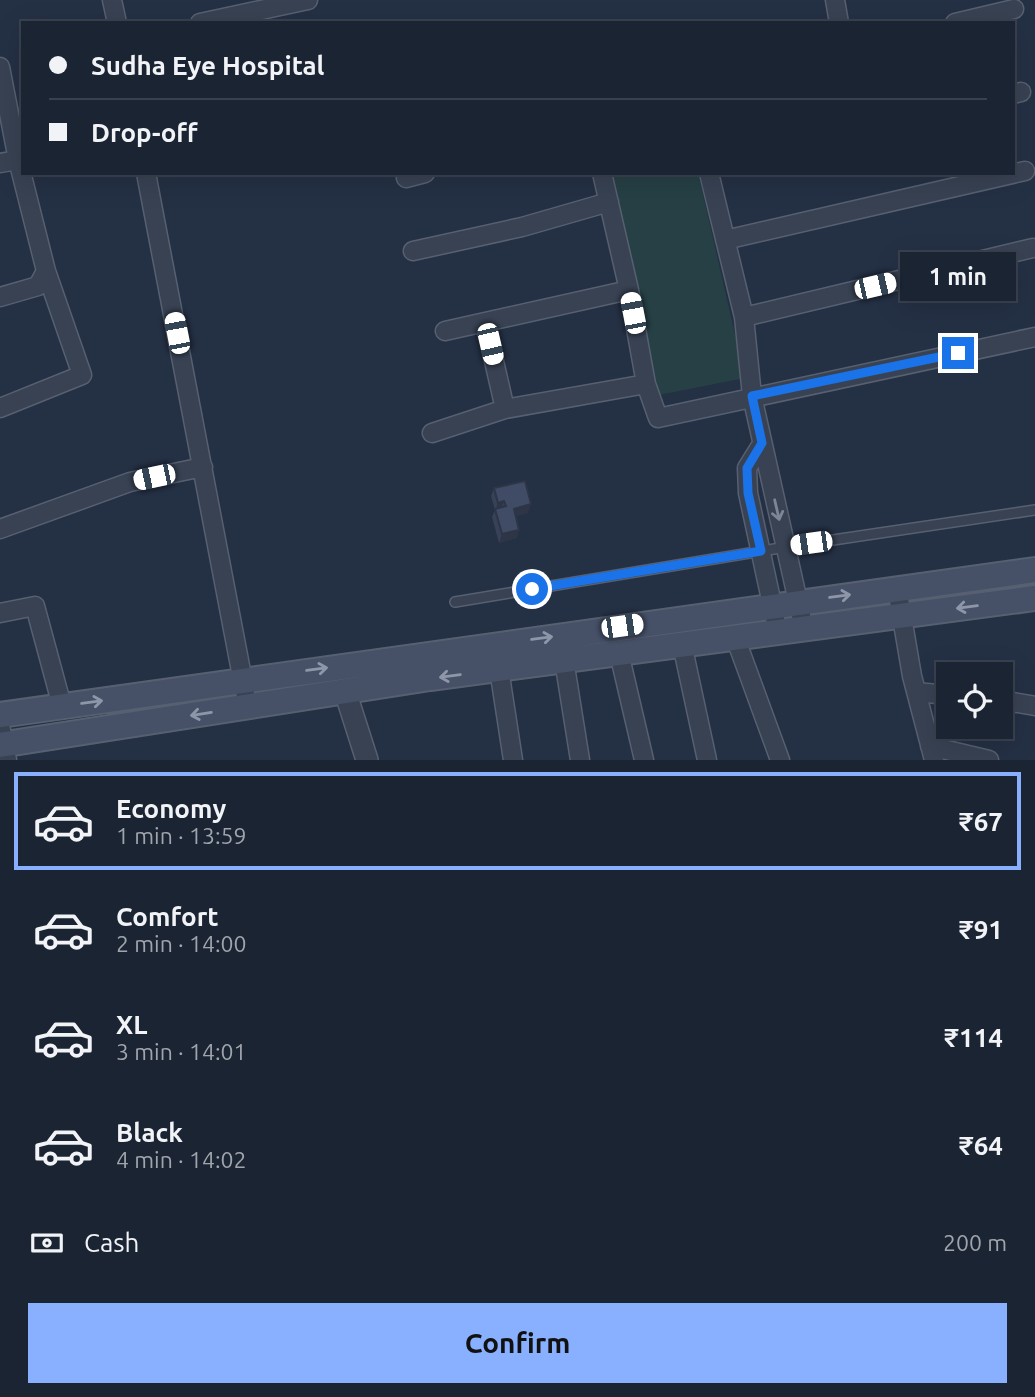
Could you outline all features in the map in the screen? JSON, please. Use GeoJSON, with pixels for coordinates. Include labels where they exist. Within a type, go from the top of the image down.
{"type":"FeatureCollection","features":[{"type":"Feature","properties":{"kind":"main road"},"geometry":{"type":"LineString","coordinates":[[0,715],[1035,570]]}},
{"type":"Feature","properties":{"kind":"main road"},"geometry":{"type":"LineString","coordinates":[[3,744],[499,669],[1035,598]]}},
{"type":"Feature","properties":{"kind":"street"},"geometry":{"type":"LineString","coordinates":[[113,0],[117,21]]}},
{"type":"Feature","properties":{"kind":"street"},"geometry":{"type":"LineString","coordinates":[[209,21],[308,0]]}},
{"type":"Feature","properties":{"kind":"street"},"geometry":{"type":"LineString","coordinates":[[835,0],[839,21]]}},
{"type":"Feature","properties":{"kind":"street"},"geometry":{"type":"LineString","coordinates":[[963,21],[1014,9]]}},
{"type":"Feature","properties":{"kind":"street"},"geometry":{"type":"LineString","coordinates":[[0,67],[9,161],[82,375],[0,408]]}},
{"type":"Feature","properties":{"kind":"street"},"geometry":{"type":"LineString","coordinates":[[1015,173],[1025,171]]}},
{"type":"Feature","properties":{"kind":"street"},"geometry":{"type":"LineString","coordinates":[[146,175],[244,679],[247,707]]}},
{"type":"Feature","properties":{"kind":"street"},"geometry":{"type":"LineString","coordinates":[[406,178],[417,175]]}},
{"type":"Feature","properties":{"kind":"street"},"geometry":{"type":"LineString","coordinates":[[602,175],[629,290],[646,384],[658,418],[1035,337]]}},
{"type":"Feature","properties":{"kind":"street"},"geometry":{"type":"LineString","coordinates":[[709,175],[744,317],[752,396],[803,628]]}},
{"type":"Feature","properties":{"kind":"street"},"geometry":{"type":"LineString","coordinates":[[725,240],[1008,175]]}},
{"type":"Feature","properties":{"kind":"street"},"geometry":{"type":"LineString","coordinates":[[413,251],[522,227],[609,202]]}},
{"type":"Feature","properties":{"kind":"street"},"geometry":{"type":"LineString","coordinates":[[744,317],[1033,248]]}},
{"type":"Feature","properties":{"kind":"street"},"geometry":{"type":"LineString","coordinates":[[0,297],[38,286],[46,271]]}},
{"type":"Feature","properties":{"kind":"street"},"geometry":{"type":"LineString","coordinates":[[444,331],[629,290]]}},
{"type":"Feature","properties":{"kind":"street"},"geometry":{"type":"LineString","coordinates":[[485,322],[505,410]]}},
{"type":"Feature","properties":{"kind":"street"},"geometry":{"type":"LineString","coordinates":[[432,433],[505,410],[646,384]]}},
{"type":"Feature","properties":{"kind":"street"},"geometry":{"type":"LineString","coordinates":[[762,443],[747,468],[748,493],[777,632]]}},
{"type":"Feature","properties":{"kind":"street"},"geometry":{"type":"LineString","coordinates":[[0,529],[130,482],[203,467]]}},
{"type":"Feature","properties":{"kind":"street"},"geometry":{"type":"LineString","coordinates":[[897,589],[916,692],[932,753],[989,760]]}},
{"type":"Feature","properties":{"kind":"street"},"geometry":{"type":"LineString","coordinates":[[0,613],[35,606],[62,706]]}},
{"type":"Feature","properties":{"kind":"street"},"geometry":{"type":"LineString","coordinates":[[735,637],[780,760]]}},
{"type":"Feature","properties":{"kind":"street"},"geometry":{"type":"LineString","coordinates":[[682,644],[707,760]]}},
{"type":"Feature","properties":{"kind":"street"},"geometry":{"type":"LineString","coordinates":[[619,653],[644,760]]}},
{"type":"Feature","properties":{"kind":"street"},"geometry":{"type":"LineString","coordinates":[[564,660],[580,760]]}},
{"type":"Feature","properties":{"kind":"street"},"geometry":{"type":"LineString","coordinates":[[499,669],[513,760]]}},
{"type":"Feature","properties":{"kind":"street"},"geometry":{"type":"LineString","coordinates":[[345,691],[367,760]]}},
{"type":"Feature","properties":{"kind":"street"},"geometry":{"type":"LineString","coordinates":[[916,692],[936,694]]}},
{"type":"Feature","properties":{"kind":"street"},"geometry":{"type":"LineString","coordinates":[[1013,702],[1035,706]]}},
{"type":"Feature","properties":{"kind":"lane"},"geometry":{"type":"LineString","coordinates":[[455,602],[786,547],[1035,510]]}},
{"type":"Feature","properties":{"kind":"green space"},"geometry":{"type":"Polygon","coordinates":[[[609,175],[698,175],[745,378],[659,395],[609,175]]]}},
{"type":"Feature","properties":{"kind":"building"},"geometry":{"type":"Polygon","coordinates":[[[525,481],[531,504],[514,509],[519,530],[502,534],[495,509],[506,506],[504,501],[498,503],[494,488],[525,481]]]}},
{"type":"Feature","properties":{"kind":"route"},"geometry":{"type":"LineString","coordinates":[[532,589],[761,551],[748,493],[747,468],[762,443],[752,396],[958,353]]}}]}
